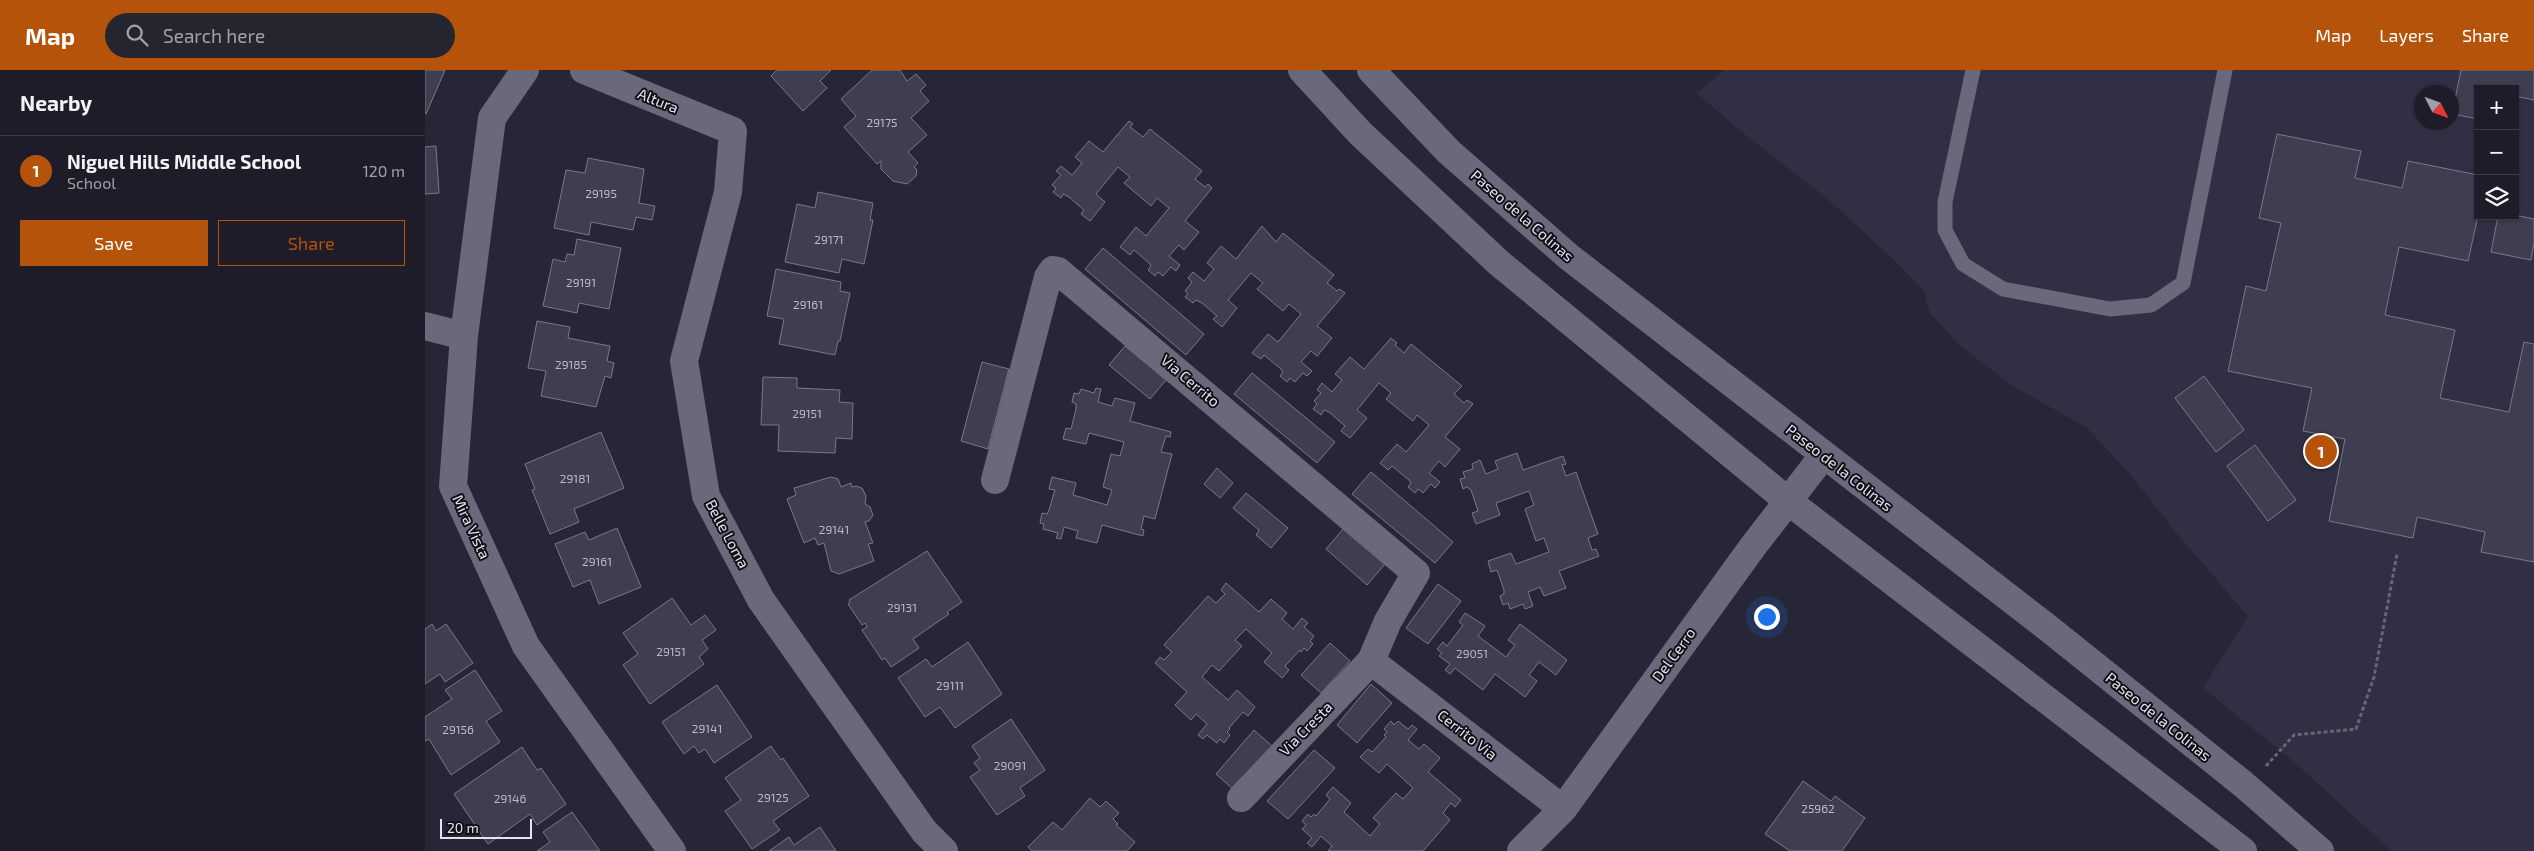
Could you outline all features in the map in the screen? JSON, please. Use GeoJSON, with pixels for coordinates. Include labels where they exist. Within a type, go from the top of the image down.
{"type":"FeatureCollection","features":[{"type":"Feature","properties":{"kind":"street","name":"Mira Vista"},"geometry":{"type":"LineString","coordinates":[[525,70],[492,118],[464,336],[453,486],[526,646],[672,851]]}},
{"type":"Feature","properties":{"kind":"street","name":"Altura"},"geometry":{"type":"LineString","coordinates":[[584,70],[733,131]]}},
{"type":"Feature","properties":{"kind":"street"},"geometry":{"type":"LineString","coordinates":[[1302,70],[1360,133],[1499,263],[1788,501],[2243,851]]}},
{"type":"Feature","properties":{"kind":"street","name":"Paseo de la Colinas"},"geometry":{"type":"LineString","coordinates":[[1371,70],[1449,152],[1512,209],[1569,256],[1823,456],[2048,628],[2247,788],[2320,851]]}},
{"type":"Feature","properties":{"kind":"street","name":"Belle Loma"},"geometry":{"type":"LineString","coordinates":[[733,131],[728,192],[684,361],[706,496],[761,600],[924,831],[944,851]]}},
{"type":"Feature","properties":{"kind":"street","name":"Via Cerrito"},"geometry":{"type":"LineString","coordinates":[[995,480],[1048,277],[1053,270],[1058,270],[1416,573],[1388,621],[1371,661]]}},
{"type":"Feature","properties":{"kind":"street"},"geometry":{"type":"LineString","coordinates":[[425,326],[464,336]]}},
{"type":"Feature","properties":{"kind":"street","name":"Del Cerro"},"geometry":{"type":"LineString","coordinates":[[1521,851],[1563,809],[1823,456]]}},
{"type":"Feature","properties":{"kind":"street","name":"Via Cresta"},"geometry":{"type":"LineString","coordinates":[[1241,798],[1371,661]]}},
{"type":"Feature","properties":{"kind":"street","name":"Cerrito Via"},"geometry":{"type":"LineString","coordinates":[[1371,661],[1563,809]]}},
{"type":"Feature","properties":{"kind":"lane"},"geometry":{"type":"LineString","coordinates":[[1973,70],[1945,202],[1945,230],[1963,264],[2003,289],[2110,309],[2151,304],[2183,283],[2225,70]]}},
{"type":"Feature","properties":{"kind":"path"},"geometry":{"type":"LineString","coordinates":[[2247,788],[2294,735],[2356,729],[2374,677],[2397,554]]}},
{"type":"Feature","properties":{"kind":"shaded area"},"geometry":{"type":"Polygon","coordinates":[[[1725,70],[2534,70],[2534,851],[2392,851],[2294,762],[2203,688],[2248,616],[2178,535],[2130,474],[2086,427],[2014,387],[1958,344],[1930,313],[1924,291],[1893,259],[1823,195],[1748,137],[1696,93],[1725,70]]]}},
{"type":"Feature","properties":{"kind":"building"},"geometry":{"type":"Polygon","coordinates":[[[425,70],[445,70],[426,114],[425,113],[425,70]]]}},
{"type":"Feature","properties":{"kind":"building"},"geometry":{"type":"Polygon","coordinates":[[[777,70],[831,70],[820,81],[827,88],[803,111],[771,76],[777,70]]]}},
{"type":"Feature","properties":{"kind":"building"},"geometry":{"type":"Polygon","coordinates":[[[872,70],[900,70],[907,81],[916,74],[926,85],[920,91],[929,101],[911,118],[927,135],[908,152],[918,163],[914,167],[917,170],[916,176],[907,184],[893,181],[881,169],[881,161],[877,164],[844,127],[856,116],[841,99],[872,70]]]}},
{"type":"Feature","properties":{"kind":"building"},"geometry":{"type":"Polygon","coordinates":[[[2461,70],[2534,70],[2534,100],[2519,97],[2519,85],[2474,85],[2474,118],[2459,115],[2458,85],[2461,70]]]}},
{"type":"Feature","properties":{"kind":"building"},"geometry":{"type":"Polygon","coordinates":[[[1129,121],[1133,124],[1130,127],[1143,137],[1150,129],[1202,171],[1195,179],[1205,187],[1208,184],[1212,188],[1185,221],[1199,232],[1184,250],[1179,245],[1169,256],[1180,265],[1176,271],[1171,267],[1163,276],[1158,272],[1155,276],[1148,270],[1151,266],[1149,263],[1134,250],[1130,255],[1120,247],[1136,227],[1146,236],[1169,208],[1157,198],[1151,206],[1124,183],[1130,177],[1118,167],[1096,194],[1105,202],[1090,221],[1081,214],[1084,210],[1069,197],[1063,194],[1061,198],[1053,192],[1056,188],[1052,185],[1061,175],[1056,171],[1061,166],[1072,175],[1082,163],[1075,157],[1089,141],[1103,152],[1129,121]]]}},
{"type":"Feature","properties":{"kind":"building"},"geometry":{"type":"Polygon","coordinates":[[[2277,134],[2361,151],[2355,178],[2402,188],[2408,161],[2474,174],[2474,220],[2477,220],[2468,261],[2399,247],[2385,315],[2455,330],[2440,398],[2509,412],[2524,342],[2534,344],[2534,562],[2481,552],[2485,532],[2417,517],[2413,538],[2329,521],[2345,439],[2303,431],[2312,388],[2228,371],[2246,286],[2266,291],[2281,223],[2259,218],[2277,134]]]}},
{"type":"Feature","properties":{"kind":"building"},"geometry":{"type":"Polygon","coordinates":[[[436,146],[439,193],[425,194],[425,147],[436,146]]]}},
{"type":"Feature","properties":{"kind":"building"},"geometry":{"type":"Polygon","coordinates":[[[588,158],[644,169],[639,203],[655,206],[652,220],[636,217],[633,230],[591,222],[589,235],[554,228],[566,170],[585,173],[588,158]]]}},
{"type":"Feature","properties":{"kind":"building"},"geometry":{"type":"Polygon","coordinates":[[[818,192],[873,203],[870,220],[873,220],[864,264],[842,259],[839,273],[785,262],[797,204],[815,208],[818,192]]]}},
{"type":"Feature","properties":{"kind":"building"},"geometry":{"type":"Polygon","coordinates":[[[2519,216],[2534,219],[2534,243],[2531,260],[2491,252],[2497,220],[2519,220],[2519,216]]]}},
{"type":"Feature","properties":{"kind":"building"},"geometry":{"type":"Polygon","coordinates":[[[1262,226],[1276,242],[1283,233],[1334,275],[1327,283],[1337,291],[1339,289],[1345,293],[1317,326],[1332,338],[1317,356],[1311,351],[1301,362],[1312,371],[1307,376],[1303,373],[1295,382],[1290,378],[1287,382],[1280,376],[1283,372],[1281,369],[1264,355],[1261,359],[1252,353],[1268,334],[1278,342],[1301,314],[1289,304],[1283,311],[1257,289],[1263,283],[1251,273],[1228,300],[1237,308],[1222,327],[1213,319],[1217,316],[1202,303],[1196,300],[1193,303],[1185,297],[1188,294],[1185,291],[1192,282],[1188,278],[1193,272],[1204,281],[1214,269],[1207,263],[1221,246],[1236,259],[1262,226]]]}},
{"type":"Feature","properties":{"kind":"building"},"geometry":{"type":"Polygon","coordinates":[[[577,239],[621,248],[609,309],[579,303],[577,313],[543,306],[553,259],[565,262],[567,254],[574,255],[577,239]]]}},
{"type":"Feature","properties":{"kind":"building"},"geometry":{"type":"Polygon","coordinates":[[[1103,248],[1204,334],[1186,355],[1085,269],[1103,248]]]}},
{"type":"Feature","properties":{"kind":"building"},"geometry":{"type":"Polygon","coordinates":[[[776,269],[841,282],[840,291],[850,293],[840,341],[838,341],[835,355],[779,344],[784,319],[767,316],[776,269]]]}},
{"type":"Feature","properties":{"kind":"building"},"geometry":{"type":"Polygon","coordinates":[[[537,321],[570,327],[568,338],[610,346],[607,361],[614,363],[611,378],[605,376],[596,407],[541,396],[546,371],[528,368],[537,321]]]}},
{"type":"Feature","properties":{"kind":"building"},"geometry":{"type":"Polygon","coordinates":[[[1391,338],[1397,343],[1395,345],[1404,353],[1411,344],[1462,386],[1454,394],[1464,403],[1467,400],[1473,404],[1445,437],[1460,449],[1445,467],[1439,461],[1429,473],[1440,482],[1435,488],[1431,484],[1423,493],[1418,489],[1415,493],[1408,487],[1411,483],[1409,480],[1392,466],[1388,470],[1380,463],[1397,444],[1406,452],[1429,425],[1417,415],[1413,421],[1386,399],[1391,393],[1379,383],[1357,410],[1367,418],[1350,438],[1341,431],[1345,426],[1329,412],[1324,410],[1321,415],[1313,409],[1317,404],[1314,401],[1321,393],[1317,390],[1322,383],[1332,392],[1342,380],[1335,374],[1350,357],[1364,369],[1391,338]]]}},
{"type":"Feature","properties":{"kind":"building"},"geometry":{"type":"Polygon","coordinates":[[[1125,346],[1166,380],[1150,399],[1109,365],[1125,346]]]}},
{"type":"Feature","properties":{"kind":"building"},"geometry":{"type":"Polygon","coordinates":[[[982,362],[1009,369],[988,449],[961,441],[982,362]]]}},
{"type":"Feature","properties":{"kind":"building"},"geometry":{"type":"Polygon","coordinates":[[[1252,373],[1335,442],[1317,463],[1234,394],[1252,373]]]}},
{"type":"Feature","properties":{"kind":"building"},"geometry":{"type":"Polygon","coordinates":[[[2204,376],[2244,430],[2216,452],[2175,398],[2204,376]]]}},
{"type":"Feature","properties":{"kind":"building"},"geometry":{"type":"Polygon","coordinates":[[[763,377],[797,378],[797,388],[840,390],[839,402],[853,403],[852,439],[836,438],[835,453],[778,451],[779,425],[761,425],[763,377]]]}},
{"type":"Feature","properties":{"kind":"building"},"geometry":{"type":"Polygon","coordinates":[[[1096,388],[1101,389],[1098,402],[1112,406],[1115,398],[1135,403],[1130,421],[1171,432],[1170,437],[1166,436],[1161,452],[1172,454],[1155,519],[1144,516],[1141,529],[1144,530],[1143,536],[1102,525],[1097,543],[1076,538],[1078,531],[1064,527],[1061,539],[1056,538],[1058,533],[1043,529],[1044,524],[1040,523],[1042,513],[1047,514],[1049,510],[1055,490],[1049,489],[1052,477],[1076,483],[1073,495],[1107,505],[1112,490],[1103,487],[1111,454],[1120,456],[1124,442],[1089,433],[1086,444],[1063,439],[1066,428],[1071,429],[1076,409],[1076,404],[1072,402],[1074,393],[1079,394],[1081,389],[1094,393],[1096,388]]]}},
{"type":"Feature","properties":{"kind":"building"},"geometry":{"type":"Polygon","coordinates":[[[601,432],[624,488],[574,509],[579,522],[550,534],[532,490],[535,489],[525,464],[601,432]]]}},
{"type":"Feature","properties":{"kind":"building"},"geometry":{"type":"Polygon","coordinates":[[[2255,445],[2296,500],[2268,521],[2227,466],[2255,445]]]}},
{"type":"Feature","properties":{"kind":"building"},"geometry":{"type":"Polygon","coordinates":[[[1517,453],[1523,470],[1563,456],[1566,464],[1562,465],[1566,476],[1576,472],[1598,534],[1588,538],[1592,550],[1596,549],[1599,556],[1559,571],[1566,588],[1544,596],[1540,587],[1528,592],[1533,606],[1525,609],[1523,604],[1510,609],[1508,603],[1503,605],[1500,596],[1504,594],[1504,590],[1497,570],[1491,572],[1488,561],[1511,553],[1516,564],[1549,552],[1544,538],[1536,541],[1525,509],[1534,505],[1529,491],[1496,503],[1500,515],[1476,524],[1472,513],[1478,511],[1471,490],[1467,487],[1463,489],[1460,479],[1465,478],[1463,472],[1473,469],[1472,464],[1480,460],[1486,474],[1498,469],[1495,461],[1517,453]]]}},
{"type":"Feature","properties":{"kind":"building"},"geometry":{"type":"Polygon","coordinates":[[[1217,468],[1233,483],[1220,498],[1204,484],[1217,468]]]}},
{"type":"Feature","properties":{"kind":"building"},"geometry":{"type":"Polygon","coordinates":[[[1371,472],[1453,542],[1435,563],[1352,494],[1371,472]]]}},
{"type":"Feature","properties":{"kind":"building"},"geometry":{"type":"Polygon","coordinates":[[[831,477],[838,479],[841,487],[851,483],[852,487],[862,488],[866,496],[865,504],[870,507],[873,515],[869,521],[865,522],[873,543],[868,544],[874,561],[839,574],[831,571],[824,543],[818,545],[815,538],[804,543],[787,499],[796,495],[794,488],[831,477]]]}},
{"type":"Feature","properties":{"kind":"building"},"geometry":{"type":"Polygon","coordinates":[[[1246,493],[1288,528],[1271,548],[1256,535],[1259,530],[1233,508],[1246,493]]]}},
{"type":"Feature","properties":{"kind":"building"},"geometry":{"type":"Polygon","coordinates":[[[617,528],[641,587],[599,604],[590,580],[573,587],[555,544],[585,532],[589,540],[617,528]]]}},
{"type":"Feature","properties":{"kind":"building"},"geometry":{"type":"Polygon","coordinates":[[[1344,528],[1385,564],[1367,585],[1326,549],[1344,528]]]}},
{"type":"Feature","properties":{"kind":"building"},"geometry":{"type":"Polygon","coordinates":[[[927,551],[962,602],[947,612],[949,614],[913,639],[919,648],[891,667],[885,658],[882,660],[862,630],[867,627],[865,623],[862,625],[848,604],[849,600],[927,551]]]}},
{"type":"Feature","properties":{"kind":"building"},"geometry":{"type":"Polygon","coordinates":[[[1226,583],[1259,612],[1271,599],[1287,613],[1282,619],[1293,629],[1302,618],[1308,623],[1304,627],[1314,636],[1310,641],[1313,644],[1307,651],[1304,648],[1301,652],[1300,650],[1285,666],[1289,670],[1282,678],[1264,662],[1272,653],[1246,629],[1235,640],[1242,646],[1219,671],[1212,665],[1202,677],[1228,700],[1237,690],[1255,707],[1248,716],[1243,712],[1229,728],[1227,732],[1230,735],[1224,743],[1220,739],[1217,743],[1207,735],[1203,739],[1198,735],[1207,724],[1196,714],[1191,720],[1175,705],[1187,692],[1155,663],[1160,657],[1164,660],[1172,652],[1164,645],[1208,596],[1216,603],[1225,594],[1221,590],[1226,583]]]}},
{"type":"Feature","properties":{"kind":"building"},"geometry":{"type":"Polygon","coordinates":[[[1438,584],[1461,601],[1428,644],[1406,628],[1438,584]]]}},
{"type":"Feature","properties":{"kind":"building"},"geometry":{"type":"Polygon","coordinates":[[[672,598],[691,625],[705,615],[716,630],[702,640],[708,649],[699,657],[704,664],[650,704],[623,665],[638,654],[623,633],[672,598]]]}},
{"type":"Feature","properties":{"kind":"building"},"geometry":{"type":"Polygon","coordinates":[[[1465,613],[1485,626],[1478,636],[1506,657],[1515,645],[1508,640],[1520,624],[1567,660],[1556,675],[1539,662],[1529,675],[1537,681],[1525,697],[1495,674],[1483,690],[1455,668],[1450,674],[1445,670],[1450,664],[1439,656],[1442,653],[1437,649],[1443,642],[1447,646],[1463,625],[1459,622],[1465,613]]]}},
{"type":"Feature","properties":{"kind":"building"},"geometry":{"type":"Polygon","coordinates":[[[432,624],[436,631],[446,624],[473,663],[445,682],[440,674],[425,684],[425,629],[432,624]]]}},
{"type":"Feature","properties":{"kind":"building"},"geometry":{"type":"Polygon","coordinates":[[[968,642],[1002,694],[955,728],[940,707],[925,717],[898,678],[926,659],[932,667],[968,642]]]}},
{"type":"Feature","properties":{"kind":"building"},"geometry":{"type":"Polygon","coordinates":[[[1330,643],[1350,661],[1321,693],[1301,675],[1330,643]]]}},
{"type":"Feature","properties":{"kind":"building"},"geometry":{"type":"Polygon","coordinates":[[[475,670],[502,711],[486,721],[500,742],[451,775],[429,739],[425,741],[425,717],[452,699],[445,690],[475,670]]]}},
{"type":"Feature","properties":{"kind":"building"},"geometry":{"type":"Polygon","coordinates":[[[1371,684],[1392,703],[1357,743],[1337,725],[1371,684]]]}},
{"type":"Feature","properties":{"kind":"building"},"geometry":{"type":"Polygon","coordinates":[[[717,685],[752,737],[714,763],[705,749],[699,753],[694,746],[684,754],[662,722],[717,685]]]}},
{"type":"Feature","properties":{"kind":"building"},"geometry":{"type":"Polygon","coordinates":[[[1011,719],[1045,770],[1020,788],[1025,796],[997,815],[970,777],[980,770],[974,763],[980,758],[972,746],[1011,719]]]}},
{"type":"Feature","properties":{"kind":"building"},"geometry":{"type":"Polygon","coordinates":[[[1391,721],[1394,725],[1398,721],[1408,729],[1412,725],[1417,729],[1408,740],[1419,749],[1424,744],[1440,758],[1428,772],[1461,800],[1455,807],[1451,803],[1443,813],[1450,820],[1423,851],[1328,851],[1332,846],[1321,836],[1312,847],[1307,843],[1312,838],[1302,829],[1306,825],[1302,821],[1308,814],[1311,817],[1314,814],[1316,816],[1330,799],[1326,795],[1333,787],[1351,803],[1344,812],[1370,836],[1380,824],[1373,818],[1396,793],[1403,799],[1413,788],[1387,764],[1379,773],[1360,757],[1368,749],[1372,752],[1386,737],[1384,735],[1387,732],[1384,729],[1391,721]]]}},
{"type":"Feature","properties":{"kind":"building"},"geometry":{"type":"Polygon","coordinates":[[[1254,730],[1272,746],[1234,790],[1216,774],[1254,730]]]}},
{"type":"Feature","properties":{"kind":"building"},"geometry":{"type":"Polygon","coordinates":[[[771,746],[781,760],[783,758],[809,796],[773,821],[780,830],[752,849],[725,811],[741,800],[725,778],[771,746]]]}},
{"type":"Feature","properties":{"kind":"building"},"geometry":{"type":"Polygon","coordinates":[[[522,747],[537,770],[541,768],[566,804],[537,825],[530,814],[488,844],[454,794],[522,747]]]}},
{"type":"Feature","properties":{"kind":"building"},"geometry":{"type":"Polygon","coordinates":[[[1314,750],[1335,768],[1288,819],[1267,801],[1314,750]]]}},
{"type":"Feature","properties":{"kind":"building"},"geometry":{"type":"Polygon","coordinates":[[[1803,781],[1831,801],[1835,796],[1865,818],[1842,851],[1790,851],[1765,834],[1803,781]]]}},
{"type":"Feature","properties":{"kind":"building"},"geometry":{"type":"Polygon","coordinates":[[[1090,798],[1100,807],[1106,801],[1119,813],[1113,819],[1118,824],[1116,825],[1135,842],[1127,851],[1032,851],[1028,847],[1053,822],[1062,830],[1090,798]]]}},
{"type":"Feature","properties":{"kind":"building"},"geometry":{"type":"Polygon","coordinates":[[[572,812],[600,851],[537,851],[550,842],[543,832],[572,812]]]}},
{"type":"Feature","properties":{"kind":"building"},"geometry":{"type":"Polygon","coordinates":[[[820,827],[836,851],[769,851],[789,837],[794,845],[820,827]]]}},
{"type":"Feature","properties":{"kind":"place","name":"Niguel Hills Middle School"},"geometry":{"type":"Point","coordinates":[2321,451]}}]}
